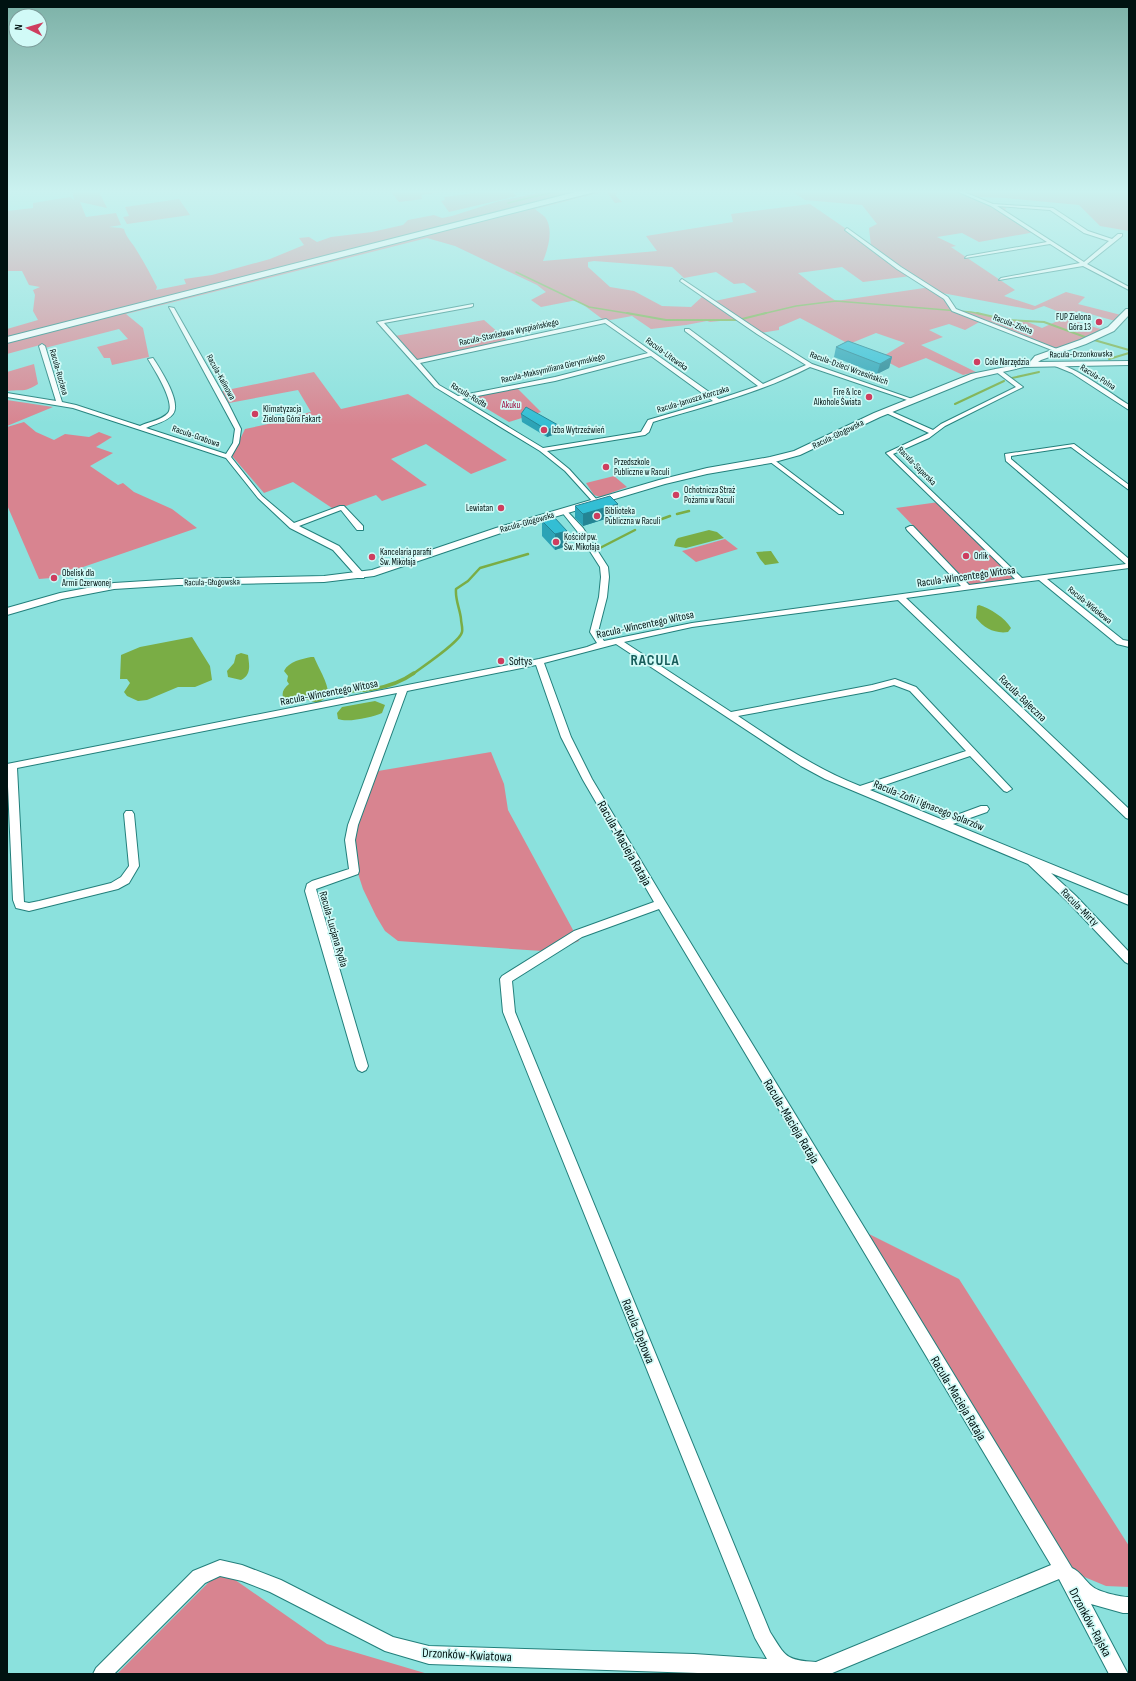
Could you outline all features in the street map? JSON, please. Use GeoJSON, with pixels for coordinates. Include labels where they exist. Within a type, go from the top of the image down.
{"type":"FeatureCollection","features":[{"type":"Feature","properties":{"kind":"highway"},"geometry":{"type":"LineString","coordinates":[[7,335],[275,268]]}},
{"type":"Feature","properties":{"kind":"highway"},"geometry":{"type":"LineString","coordinates":[[7,340],[278,268]]}},
{"type":"Feature","properties":{"kind":"street","name":"Racula-Zielna"},"geometry":{"type":"LineString","coordinates":[[899,268],[946,298],[953,310],[1059,351]]}},
{"type":"Feature","properties":{"kind":"street"},"geometry":{"type":"LineString","coordinates":[[1000,279],[1059,268]]}},
{"type":"Feature","properties":{"kind":"street"},"geometry":{"type":"LineString","coordinates":[[1092,268],[1129,289]]}},
{"type":"Feature","properties":{"kind":"street","name":"Racula-Dzieci Wrzesińskich"},"geometry":{"type":"LineString","coordinates":[[682,280],[759,333],[810,365],[912,400]]}},
{"type":"Feature","properties":{"kind":"street","name":"Racula-Rodła"},"geometry":{"type":"LineString","coordinates":[[471,305],[380,322],[437,386],[542,450],[567,470],[596,502]]}},
{"type":"Feature","properties":{"kind":"street","name":"Racula-Kalinowa"},"geometry":{"type":"LineString","coordinates":[[171,308],[225,403],[238,429],[236,443],[228,456]]}},
{"type":"Feature","properties":{"kind":"street"},"geometry":{"type":"LineString","coordinates":[[1046,360],[1059,351],[1111,329],[1128,313]]}},
{"type":"Feature","properties":{"kind":"street","name":"Racula-Litewska"},"geometry":{"type":"LineString","coordinates":[[606,320],[718,401]]}},
{"type":"Feature","properties":{"kind":"street","name":"Racula-Stanisława Wyspiańskiego"},"geometry":{"type":"LineString","coordinates":[[416,362],[606,320]]}},
{"type":"Feature","properties":{"kind":"street"},"geometry":{"type":"LineString","coordinates":[[687,330],[762,386]]}},
{"type":"Feature","properties":{"kind":"street","name":"Racula-Ruciana"},"geometry":{"type":"LineString","coordinates":[[42,346],[59,402]]}},
{"type":"Feature","properties":{"kind":"street","name":"Racula-Maksymiliana Gierymskiego"},"geometry":{"type":"LineString","coordinates":[[458,398],[555,379],[652,354]]}},
{"type":"Feature","properties":{"kind":"street"},"geometry":{"type":"LineString","coordinates":[[142,427],[167,416],[174,408],[174,403],[167,388],[151,359]]}},
{"type":"Feature","properties":{"kind":"street","name":"Racula-Drzonkowska"},"geometry":{"type":"LineString","coordinates":[[1033,365],[1046,360],[1057,364],[1129,363]]}},
{"type":"Feature","properties":{"kind":"street","name":"Racula-Polna"},"geometry":{"type":"LineString","coordinates":[[1057,364],[1074,372],[1129,408]]}},
{"type":"Feature","properties":{"kind":"street","name":"Racula-Janusza Korczaka"},"geometry":{"type":"LineString","coordinates":[[542,450],[643,434],[646,432],[650,421],[718,401],[789,377],[810,365]]}},
{"type":"Feature","properties":{"kind":"street","name":"Racula-Głogowska"},"geometry":{"type":"LineString","coordinates":[[7,612],[60,596],[114,586],[178,582],[324,579],[360,576],[388,569],[469,540],[692,474],[771,460],[809,447],[912,400],[963,380],[997,370],[1017,366],[1033,365]]}},
{"type":"Feature","properties":{"kind":"street","name":"Racula-Saperska"},"geometry":{"type":"LineString","coordinates":[[997,370],[1020,387],[943,425],[927,437],[890,452],[889,454],[1022,581]]}},
{"type":"Feature","properties":{"kind":"street","name":"Racula-Grabowa"},"geometry":{"type":"LineString","coordinates":[[7,395],[59,402],[74,406],[228,456],[260,497],[293,526],[336,548],[360,576]]}},
{"type":"Feature","properties":{"kind":"street"},"geometry":{"type":"LineString","coordinates":[[886,412],[933,432]]}},
{"type":"Feature","properties":{"kind":"street"},"geometry":{"type":"LineString","coordinates":[[1129,488],[1072,444],[1011,453],[1007,457],[1008,460],[1129,562]]}},
{"type":"Feature","properties":{"kind":"street"},"geometry":{"type":"LineString","coordinates":[[771,460],[841,513]]}},
{"type":"Feature","properties":{"kind":"street"},"geometry":{"type":"LineString","coordinates":[[293,526],[342,507],[360,528]]}},
{"type":"Feature","properties":{"kind":"street"},"geometry":{"type":"LineString","coordinates":[[564,511],[580,530],[604,567],[605,577],[603,597],[594,632],[602,644]]}},
{"type":"Feature","properties":{"kind":"street"},"geometry":{"type":"LineString","coordinates":[[910,528],[967,588]]}},
{"type":"Feature","properties":{"kind":"street","name":"Racula-Wincentego Witosa"},"geometry":{"type":"LineString","coordinates":[[9,767],[539,662],[590,649],[616,640],[692,625],[1129,566]]}},
{"type":"Feature","properties":{"kind":"street","name":"Racula-Widokowa"},"geometry":{"type":"LineString","coordinates":[[1041,578],[1120,642],[1129,644]]}},
{"type":"Feature","properties":{"kind":"street","name":"Racula-Bajeczna"},"geometry":{"type":"LineString","coordinates":[[900,597],[1129,816]]}},
{"type":"Feature","properties":{"kind":"street","name":"Racula-Zofii i Ignacego Solarzów"},"geometry":{"type":"LineString","coordinates":[[616,640],[804,764],[828,777],[1028,858],[1129,901]]}},
{"type":"Feature","properties":{"kind":"street","name":"Racula-Macieja Rataja"},"geometry":{"type":"LineString","coordinates":[[539,662],[566,738],[588,780],[661,904],[1063,1569]]}},
{"type":"Feature","properties":{"kind":"street"},"geometry":{"type":"LineString","coordinates":[[729,715],[858,691],[895,682],[913,689],[1007,789]]}},
{"type":"Feature","properties":{"kind":"street","name":"Racula-Lucjana Rydla"},"geometry":{"type":"LineString","coordinates":[[362,1066],[310,891],[311,887],[316,884],[354,871],[350,840],[353,825],[403,689]]}},
{"type":"Feature","properties":{"kind":"street"},"geometry":{"type":"LineString","coordinates":[[860,790],[972,752]]}},
{"type":"Feature","properties":{"kind":"street"},"geometry":{"type":"LineString","coordinates":[[9,767],[18,900],[20,905],[29,907],[39,905],[114,886],[125,880],[134,866],[129,814]]}},
{"type":"Feature","properties":{"kind":"street"},"geometry":{"type":"LineString","coordinates":[[944,824],[984,809]]}},
{"type":"Feature","properties":{"kind":"street","name":"Racula-Mirty"},"geometry":{"type":"LineString","coordinates":[[1028,858],[1072,898],[1129,959]]}},
{"type":"Feature","properties":{"kind":"street","name":"Racula-Dębowa"},"geometry":{"type":"LineString","coordinates":[[661,904],[578,934],[506,979],[509,1012],[764,1638],[777,1659],[796,1672]]}},
{"type":"Feature","properties":{"kind":"street","name":"Drzonków-Kwiatowa"},"geometry":{"type":"LineString","coordinates":[[102,1674],[199,1577],[220,1568],[242,1573],[275,1586],[391,1645],[429,1655],[694,1663],[796,1672],[816,1671],[1063,1569]]}},
{"type":"Feature","properties":{"kind":"street"},"geometry":{"type":"LineString","coordinates":[[1063,1569],[1089,1595],[1123,1606],[1129,1605]]}},
{"type":"Feature","properties":{"kind":"street","name":"Drzonków-Rajska"},"geometry":{"type":"LineString","coordinates":[[1063,1569],[1119,1674]]}},
{"type":"Feature","properties":{"kind":"green space"},"geometry":{"type":"Polygon","coordinates":[[[8,268],[147,268],[157,287],[156,290],[186,284],[184,279],[212,275],[236,268],[306,268],[126,314],[143,328],[149,357],[112,365],[110,358],[104,358],[97,347],[128,339],[119,329],[41,349],[40,345],[7,354],[7,329],[38,320],[33,311],[35,295],[33,290],[40,287],[29,285],[22,271],[8,271],[8,268]]]}},
{"type":"Feature","properties":{"kind":"green space"},"geometry":{"type":"Polygon","coordinates":[[[502,268],[590,268],[610,287],[634,291],[662,306],[691,307],[704,295],[715,301],[757,292],[744,283],[734,284],[716,272],[684,278],[674,268],[831,268],[798,273],[836,301],[931,287],[911,276],[863,282],[844,268],[983,268],[1015,290],[1004,296],[1035,306],[1066,292],[1085,297],[1078,304],[1121,315],[1115,321],[1080,311],[1067,315],[1044,306],[1033,310],[942,293],[954,310],[1007,320],[1023,320],[1042,328],[1064,318],[1104,330],[1057,349],[983,320],[965,330],[949,324],[929,330],[943,337],[921,345],[976,372],[963,375],[926,358],[899,368],[880,358],[905,343],[876,333],[849,344],[800,318],[779,327],[779,330],[760,333],[740,319],[707,321],[651,329],[632,316],[605,321],[577,300],[541,307],[531,300],[546,292],[537,285],[502,268]]]}},
{"type":"Feature","properties":{"kind":"green space"},"geometry":{"type":"Polygon","coordinates":[[[484,320],[508,341],[417,360],[395,336],[484,320]]]}},
{"type":"Feature","properties":{"kind":"green space"},"geometry":{"type":"Polygon","coordinates":[[[34,364],[38,384],[26,390],[7,391],[7,372],[34,364]]]}},
{"type":"Feature","properties":{"kind":"green space"},"geometry":{"type":"Polygon","coordinates":[[[314,372],[341,409],[408,394],[507,460],[471,474],[426,444],[391,459],[427,485],[382,501],[376,495],[335,510],[293,482],[264,493],[232,456],[245,429],[287,420],[285,418],[311,412],[298,390],[229,403],[222,391],[314,372]]]}},
{"type":"Feature","properties":{"kind":"green space","name":"Akuku"},"geometry":{"type":"Polygon","coordinates":[[[517,388],[541,412],[509,422],[469,398],[517,388]]]}},
{"type":"Feature","properties":{"kind":"green space"},"geometry":{"type":"Polygon","coordinates":[[[7,400],[53,407],[7,426],[7,400]]]}},
{"type":"Feature","properties":{"kind":"green space"},"geometry":{"type":"Polygon","coordinates":[[[24,422],[36,432],[54,440],[65,434],[89,437],[99,432],[112,437],[96,447],[113,453],[90,466],[118,485],[123,483],[134,492],[172,509],[197,528],[51,578],[39,579],[7,505],[7,427],[24,422]]]}},
{"type":"Feature","properties":{"kind":"green space"},"geometry":{"type":"Polygon","coordinates":[[[614,476],[627,487],[600,497],[594,495],[586,483],[614,476]]]}},
{"type":"Feature","properties":{"kind":"green space"},"geometry":{"type":"Polygon","coordinates":[[[939,502],[1009,571],[1013,578],[1009,580],[970,585],[896,508],[939,502]]]}},
{"type":"Feature","properties":{"kind":"green space"},"geometry":{"type":"Polygon","coordinates":[[[725,539],[738,549],[696,562],[682,551],[725,539]]]}},
{"type":"Feature","properties":{"kind":"green space"},"geometry":{"type":"Polygon","coordinates":[[[491,752],[504,784],[508,810],[579,941],[562,948],[542,951],[398,941],[385,931],[363,889],[353,858],[349,833],[372,772],[491,752]]]}},
{"type":"Feature","properties":{"kind":"green space"},"geometry":{"type":"Polygon","coordinates":[[[863,1231],[959,1279],[1129,1546],[1129,1587],[1106,1586],[1070,1571],[863,1231]]]}},
{"type":"Feature","properties":{"kind":"green space"},"geometry":{"type":"Polygon","coordinates":[[[221,1570],[327,1644],[428,1674],[117,1674],[221,1570]]]}},
{"type":"Feature","properties":{"kind":"shaded area"},"geometry":{"type":"Polygon","coordinates":[[[709,530],[717,532],[724,538],[686,548],[674,546],[678,538],[709,530]]]}},
{"type":"Feature","properties":{"kind":"shaded area"},"geometry":{"type":"Polygon","coordinates":[[[771,551],[779,563],[765,565],[756,552],[771,551]]]}},
{"type":"Feature","properties":{"kind":"shaded area"},"geometry":{"type":"Polygon","coordinates":[[[979,605],[1001,617],[1011,628],[1008,632],[990,630],[979,622],[976,618],[977,606],[979,605]]]}},
{"type":"Feature","properties":{"kind":"shaded area"},"geometry":{"type":"Polygon","coordinates":[[[192,637],[210,666],[212,680],[195,687],[178,687],[147,700],[138,701],[127,696],[124,692],[130,683],[127,679],[120,679],[121,655],[140,647],[192,637]]]}},
{"type":"Feature","properties":{"kind":"shaded area"},"geometry":{"type":"Polygon","coordinates":[[[241,653],[248,655],[249,669],[247,675],[241,680],[228,677],[227,671],[234,663],[236,655],[241,653]]]}},
{"type":"Feature","properties":{"kind":"shaded area"},"geometry":{"type":"Polygon","coordinates":[[[314,657],[323,676],[327,687],[328,696],[318,703],[304,699],[293,702],[284,700],[283,691],[289,684],[287,681],[288,676],[284,671],[292,663],[314,657]]]}},
{"type":"Feature","properties":{"kind":"shaded area"},"geometry":{"type":"Polygon","coordinates":[[[375,701],[385,705],[382,713],[367,718],[354,720],[338,719],[337,713],[342,707],[375,701]]]}},
{"type":"Feature","properties":{"kind":"building"},"geometry":{"type":"Polygon","coordinates":[[[848,341],[892,357],[880,364],[836,347],[848,341]]]}},
{"type":"Feature","properties":{"kind":"building"},"geometry":{"type":"Polygon","coordinates":[[[526,407],[558,425],[547,430],[521,414],[526,407]]]}},
{"type":"Feature","properties":{"kind":"building"},"geometry":{"type":"Polygon","coordinates":[[[610,496],[618,504],[583,514],[575,506],[610,496]]]}},
{"type":"Feature","properties":{"kind":"building"},"geometry":{"type":"Polygon","coordinates":[[[554,517],[567,531],[555,534],[542,521],[554,517]]]}},
{"type":"Feature","properties":{"kind":"waterway"},"geometry":{"type":"LineString","coordinates":[[516,272],[589,307],[632,314]]}},
{"type":"Feature","properties":{"kind":"waterway"},"geometry":{"type":"LineString","coordinates":[[762,314],[796,306],[836,301],[981,314]]}},
{"type":"Feature","properties":{"kind":"waterway"},"geometry":{"type":"LineString","coordinates":[[627,313],[666,320],[737,320]]}},
{"type":"Feature","properties":{"kind":"waterway"},"geometry":{"type":"LineString","coordinates":[[762,314],[766,313]]}},
{"type":"Feature","properties":{"kind":"waterway"},"geometry":{"type":"LineString","coordinates":[[977,313],[1007,320],[1044,322],[1085,337]]}},
{"type":"Feature","properties":{"kind":"waterway"},"geometry":{"type":"LineString","coordinates":[[742,319],[762,314]]}},
{"type":"Feature","properties":{"kind":"waterway"},"geometry":{"type":"LineString","coordinates":[[1094,340],[1129,350]]}},
{"type":"Feature","properties":{"kind":"waterway"},"geometry":{"type":"LineString","coordinates":[[1109,359],[1129,353]]}},
{"type":"Feature","properties":{"kind":"waterway"},"geometry":{"type":"LineString","coordinates":[[1012,378],[1039,372]]}},
{"type":"Feature","properties":{"kind":"waterway"},"geometry":{"type":"LineString","coordinates":[[955,404],[1004,381]]}},
{"type":"Feature","properties":{"kind":"waterway"},"geometry":{"type":"LineString","coordinates":[[677,514],[689,511]]}},
{"type":"Feature","properties":{"kind":"waterway"},"geometry":{"type":"LineString","coordinates":[[659,520],[670,516]]}},
{"type":"Feature","properties":{"kind":"waterway"},"geometry":{"type":"LineString","coordinates":[[596,550],[635,530]]}},
{"type":"Feature","properties":{"kind":"waterway"},"geometry":{"type":"LineString","coordinates":[[413,674],[448,648],[460,636],[462,627],[456,597],[456,589],[468,581],[480,568],[528,554]]}},
{"type":"Feature","properties":{"kind":"waterway"},"geometry":{"type":"LineString","coordinates":[[328,691],[350,691],[383,687],[394,684],[414,673]]}},
{"type":"Feature","properties":{"kind":"place","name":"FUP Zielona Góra 13"},"geometry":{"type":"Point","coordinates":[1099,322]}},
{"type":"Feature","properties":{"kind":"place","name":"Cole Narzędzia"},"geometry":{"type":"Point","coordinates":[977,362]}},
{"type":"Feature","properties":{"kind":"place","name":"Fire & Ice Alkohole Świata"},"geometry":{"type":"Point","coordinates":[869,397]}},
{"type":"Feature","properties":{"kind":"place","name":"Klimatyzacja Zielona Góra Fakart"},"geometry":{"type":"Point","coordinates":[255,414]}},
{"type":"Feature","properties":{"kind":"place","name":"Izba Wytrzeźwień"},"geometry":{"type":"Point","coordinates":[544,430]}},
{"type":"Feature","properties":{"kind":"place","name":"Przedszkole Publiczne w Raculi"},"geometry":{"type":"Point","coordinates":[606,467]}},
{"type":"Feature","properties":{"kind":"place","name":"Ochotnicza Straż Pożarna w Raculi"},"geometry":{"type":"Point","coordinates":[676,495]}},
{"type":"Feature","properties":{"kind":"place","name":"Lewiatan"},"geometry":{"type":"Point","coordinates":[501,508]}},
{"type":"Feature","properties":{"kind":"place","name":"Biblioteka Publiczna w Raculi"},"geometry":{"type":"Point","coordinates":[597,516]}},
{"type":"Feature","properties":{"kind":"place","name":"Kościół pw. Św. Mikołaja"},"geometry":{"type":"Point","coordinates":[556,542]}},
{"type":"Feature","properties":{"kind":"place","name":"Orlik"},"geometry":{"type":"Point","coordinates":[966,556]}},
{"type":"Feature","properties":{"kind":"place","name":"Kancelaria parafii Św. Mikołaja"},"geometry":{"type":"Point","coordinates":[372,557]}},
{"type":"Feature","properties":{"kind":"place","name":"Obelisk dla Armii Czerwonej"},"geometry":{"type":"Point","coordinates":[54,578]}},
{"type":"Feature","properties":{"kind":"place","name":"Sołtys"},"geometry":{"type":"Point","coordinates":[501,661]}},
{"type":"Feature","properties":{"kind":"district","name":"RACULA"},"geometry":{"type":"Point","coordinates":[655,660]}}]}
